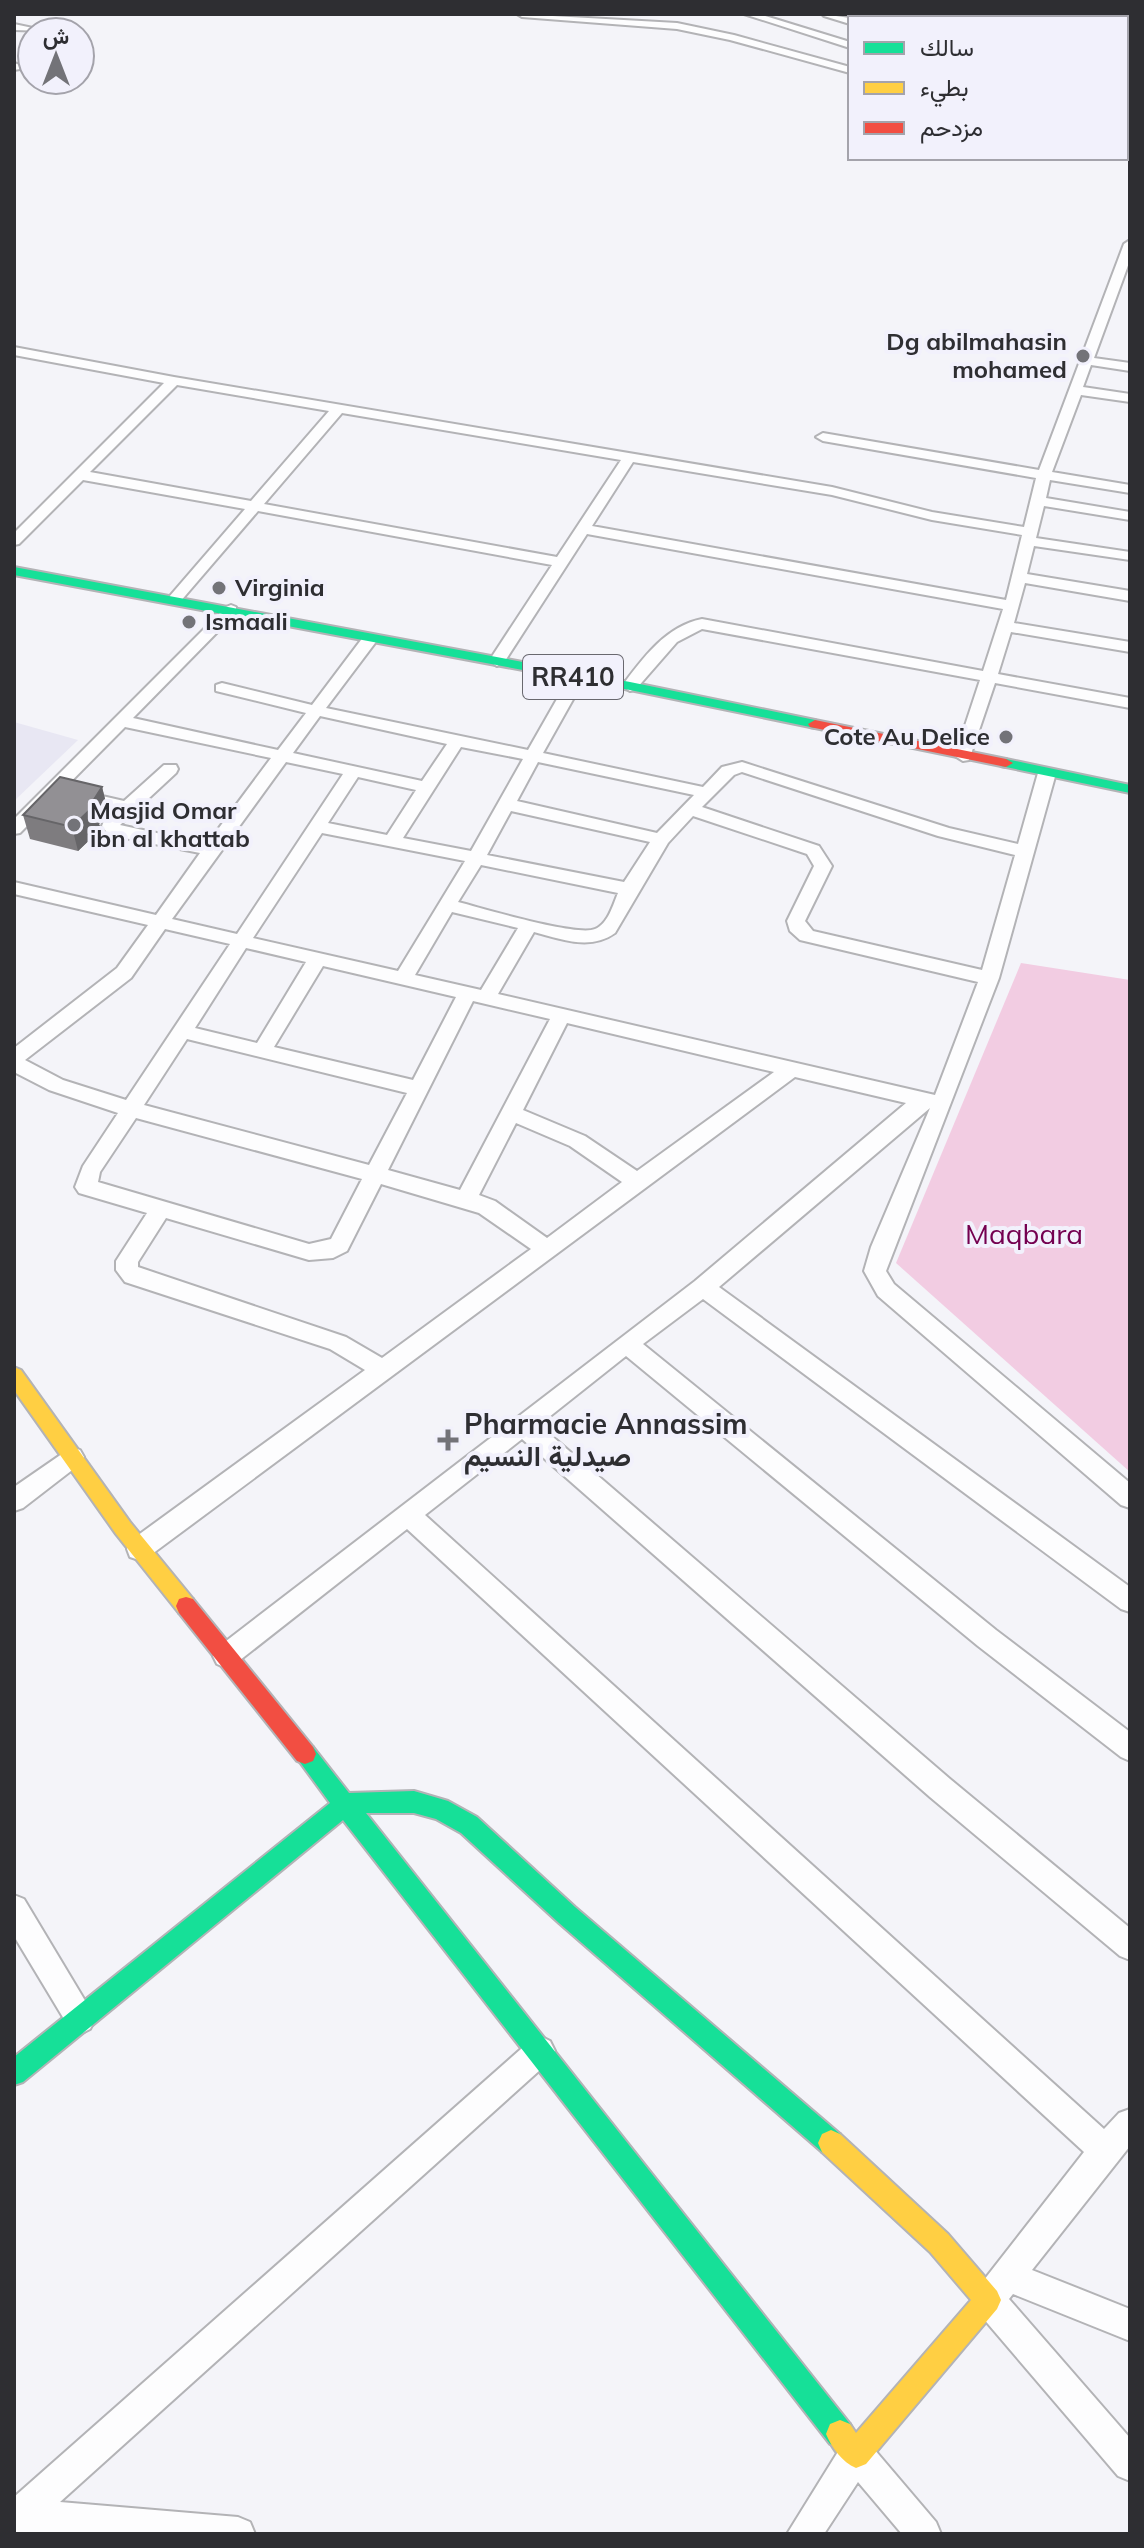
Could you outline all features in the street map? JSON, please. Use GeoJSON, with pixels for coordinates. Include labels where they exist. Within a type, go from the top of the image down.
{"type":"FeatureCollection","features":[{"type":"Feature","properties":{"kind":"main road","name":"RR410"},"geometry":{"type":"LineString","coordinates":[[14,571],[630,686],[1130,789]]}},
{"type":"Feature","properties":{"kind":"main road"},"geometry":{"type":"LineString","coordinates":[[14,1375],[139,1549],[346,1804],[856,2454],[998,2288],[954,2257],[700,2026],[563,1912],[473,1828],[450,1813],[418,1804],[384,1798],[346,1804],[14,2073]]}},
{"type":"Feature","properties":{"kind":"street"},"geometry":{"type":"LineString","coordinates":[[523,14],[624,20],[736,36],[799,14]]}},
{"type":"Feature","properties":{"kind":"street"},"geometry":{"type":"LineString","coordinates":[[606,14],[624,20]]}},
{"type":"Feature","properties":{"kind":"street"},"geometry":{"type":"LineString","coordinates":[[676,14],[736,36],[848,69]]}},
{"type":"Feature","properties":{"kind":"street"},"geometry":{"type":"LineString","coordinates":[[749,14],[848,44]]}},
{"type":"Feature","properties":{"kind":"street"},"geometry":{"type":"LineString","coordinates":[[827,14],[848,20]]}},
{"type":"Feature","properties":{"kind":"street"},"geometry":{"type":"LineString","coordinates":[[963,756],[1012,606],[1044,475],[1130,244]]}},
{"type":"Feature","properties":{"kind":"street"},"geometry":{"type":"LineString","coordinates":[[14,351],[174,381],[832,491],[932,516],[1130,556]]}},
{"type":"Feature","properties":{"kind":"street"},"geometry":{"type":"LineString","coordinates":[[1087,361],[1130,367]]}},
{"type":"Feature","properties":{"kind":"street"},"geometry":{"type":"LineString","coordinates":[[14,541],[174,381]]}},
{"type":"Feature","properties":{"kind":"street"},"geometry":{"type":"LineString","coordinates":[[1076,390],[1130,398]]}},
{"type":"Feature","properties":{"kind":"street"},"geometry":{"type":"LineString","coordinates":[[174,600],[339,408]]}},
{"type":"Feature","properties":{"kind":"street"},"geometry":{"type":"LineString","coordinates":[[823,437],[1130,489]]}},
{"type":"Feature","properties":{"kind":"street"},"geometry":{"type":"LineString","coordinates":[[497,661],[629,458]]}},
{"type":"Feature","properties":{"kind":"street"},"geometry":{"type":"LineString","coordinates":[[81,475],[562,562]]}},
{"type":"Feature","properties":{"kind":"street"},"geometry":{"type":"LineString","coordinates":[[1037,501],[1130,516]]}},
{"type":"Feature","properties":{"kind":"street"},"geometry":{"type":"LineString","coordinates":[[585,529],[1012,606]]}},
{"type":"Feature","properties":{"kind":"street"},"geometry":{"type":"LineString","coordinates":[[1019,577],[1130,596]]}},
{"type":"Feature","properties":{"kind":"street"},"geometry":{"type":"LineString","coordinates":[[14,829],[231,610]]}},
{"type":"Feature","properties":{"kind":"street"},"geometry":{"type":"LineString","coordinates":[[630,686],[680,632],[693,624],[1130,703]]}},
{"type":"Feature","properties":{"kind":"street"},"geometry":{"type":"LineString","coordinates":[[1005,626],[1130,647]]}},
{"type":"Feature","properties":{"kind":"street"},"geometry":{"type":"LineString","coordinates":[[370,639],[113,984],[14,1060],[56,1085],[130,1109],[466,1199],[487,1207],[547,1249]]}},
{"type":"Feature","properties":{"kind":"street"},"geometry":{"type":"LineString","coordinates":[[403,979],[476,858],[577,678]]}},
{"type":"Feature","properties":{"kind":"street"},"geometry":{"type":"LineString","coordinates":[[222,688],[316,712],[536,754],[708,793]]}},
{"type":"Feature","properties":{"kind":"street"},"geometry":{"type":"LineString","coordinates":[[122,721],[427,787]]}},
{"type":"Feature","properties":{"kind":"street"},"geometry":{"type":"LineString","coordinates":[[391,842],[458,739]]}},
{"type":"Feature","properties":{"kind":"street"},"geometry":{"type":"LineString","coordinates":[[447,905],[585,937],[596,936],[610,927],[629,889],[661,839],[728,771],[742,767],[944,832],[1026,852]]}},
{"type":"Feature","properties":{"kind":"street"},"geometry":{"type":"LineString","coordinates":[[170,769],[112,820],[111,826],[115,831],[211,850]]}},
{"type":"Feature","properties":{"kind":"street"},"geometry":{"type":"LineString","coordinates":[[353,772],[180,1031],[90,1171],[86,1187],[309,1252],[333,1250],[339,1245],[419,1089],[478,995],[529,925]]}},
{"type":"Feature","properties":{"kind":"street"},"geometry":{"type":"LineString","coordinates":[[1047,773],[989,978],[932,1102],[875,1264],[877,1279],[927,1325],[1130,1498]]}},
{"type":"Feature","properties":{"kind":"street"},"geometry":{"type":"LineString","coordinates":[[55,790],[127,807]]}},
{"type":"Feature","properties":{"kind":"street"},"geometry":{"type":"LineString","coordinates":[[506,804],[661,839]]}},
{"type":"Feature","properties":{"kind":"street"},"geometry":{"type":"LineString","coordinates":[[692,810],[813,850],[823,866],[796,921],[797,927],[807,936],[989,978]]}},
{"type":"Feature","properties":{"kind":"street"},"geometry":{"type":"LineString","coordinates":[[319,827],[629,889]]}},
{"type":"Feature","properties":{"kind":"street"},"geometry":{"type":"LineString","coordinates":[[14,888],[932,1102]]}},
{"type":"Feature","properties":{"kind":"street"},"geometry":{"type":"LineString","coordinates":[[262,1051],[318,959]]}},
{"type":"Feature","properties":{"kind":"street"},"geometry":{"type":"LineString","coordinates":[[466,1199],[562,1015]]}},
{"type":"Feature","properties":{"kind":"street"},"geometry":{"type":"LineString","coordinates":[[180,1031],[419,1089]]}},
{"type":"Feature","properties":{"kind":"street"},"geometry":{"type":"LineString","coordinates":[[139,1549],[380,1368],[790,1070]]}},
{"type":"Feature","properties":{"kind":"street"},"geometry":{"type":"LineString","coordinates":[[226,1656],[703,1287],[932,1102]]}},
{"type":"Feature","properties":{"kind":"street"},"geometry":{"type":"LineString","coordinates":[[511,1114],[578,1139],[611,1160],[637,1183]]}},
{"type":"Feature","properties":{"kind":"street"},"geometry":{"type":"LineString","coordinates":[[160,1210],[127,1261],[127,1270],[133,1276],[338,1343],[380,1368]]}},
{"type":"Feature","properties":{"kind":"street"},"geometry":{"type":"LineString","coordinates":[[703,1287],[1130,1601]]}},
{"type":"Feature","properties":{"kind":"street"},"geometry":{"type":"LineString","coordinates":[[627,1344],[987,1638],[1130,1748]]}},
{"type":"Feature","properties":{"kind":"street"},"geometry":{"type":"LineString","coordinates":[[522,1425],[928,1778],[1130,1946]]}},
{"type":"Feature","properties":{"kind":"street"},"geometry":{"type":"LineString","coordinates":[[14,1501],[72,1457]]}},
{"type":"Feature","properties":{"kind":"street"},"geometry":{"type":"LineString","coordinates":[[409,1516],[1105,2150]]}},
{"type":"Feature","properties":{"kind":"street"},"geometry":{"type":"LineString","coordinates":[[14,1909],[80,2019]]}},
{"type":"Feature","properties":{"kind":"street"},"geometry":{"type":"LineString","coordinates":[[17,2515],[540,2051]]}},
{"type":"Feature","properties":{"kind":"street"},"geometry":{"type":"LineString","coordinates":[[998,2288],[1105,2150],[1130,2124]]}},
{"type":"Feature","properties":{"kind":"street"},"geometry":{"type":"LineString","coordinates":[[998,2288],[1130,2325]]}},
{"type":"Feature","properties":{"kind":"street"},"geometry":{"type":"LineString","coordinates":[[998,2288],[1130,2464]]}},
{"type":"Feature","properties":{"kind":"street"},"geometry":{"type":"LineString","coordinates":[[804,2534],[856,2454],[924,2534]]}},
{"type":"Feature","properties":{"kind":"street"},"geometry":{"type":"LineString","coordinates":[[17,2515],[238,2534]]}},
{"type":"Feature","properties":{"kind":"shaded area"},"geometry":{"type":"Polygon","coordinates":[[[14,722],[78,740],[14,801],[14,722]]]}},
{"type":"Feature","properties":{"kind":"green space","name":"Maqbara"},"geometry":{"type":"Polygon","coordinates":[[[1021,963],[1130,980],[1130,1472],[896,1263],[1021,963]]]}},
{"type":"Feature","properties":{"kind":"building"},"geometry":{"type":"Polygon","coordinates":[[[60,777],[102,787],[93,801],[95,805],[72,827],[23,815],[60,777]]]}},
{"type":"Feature","properties":{"kind":"traffic: fast"},"geometry":{"type":"LineString","coordinates":[[14,571],[630,686],[815,724]]}},
{"type":"Feature","properties":{"kind":"traffic: fast"},"geometry":{"type":"LineString","coordinates":[[1006,763],[1130,789]]}},
{"type":"Feature","properties":{"kind":"traffic: fast"},"geometry":{"type":"LineString","coordinates":[[305,1754],[840,2434]]}},
{"type":"Feature","properties":{"kind":"traffic: fast"},"geometry":{"type":"LineString","coordinates":[[14,2073],[346,1804],[414,1802],[440,1809],[469,1825],[567,1915],[831,2143]]}},
{"type":"Feature","properties":{"kind":"traffic: slow"},"geometry":{"type":"LineString","coordinates":[[14,1375],[123,1528],[186,1606]]}},
{"type":"Feature","properties":{"kind":"traffic: slow"},"geometry":{"type":"LineString","coordinates":[[831,2143],[939,2243],[988,2300],[856,2454],[840,2434]]}},
{"type":"Feature","properties":{"kind":"traffic: jam"},"geometry":{"type":"LineString","coordinates":[[815,724],[1006,763]]}},
{"type":"Feature","properties":{"kind":"traffic: jam"},"geometry":{"type":"LineString","coordinates":[[186,1606],[305,1754]]}},
{"type":"Feature","properties":{"kind":"place","name":"Dg abilmahasin mohamed"},"geometry":{"type":"Point","coordinates":[1083,356]}},
{"type":"Feature","properties":{"kind":"place","name":"Virginia"},"geometry":{"type":"Point","coordinates":[219,588]}},
{"type":"Feature","properties":{"kind":"place","name":"Ismaali"},"geometry":{"type":"Point","coordinates":[189,622]}},
{"type":"Feature","properties":{"kind":"place","name":"Cote Au Delice"},"geometry":{"type":"Point","coordinates":[1006,737]}},
{"type":"Feature","properties":{"kind":"place","name":"Masjid Omar ibn al khattab"},"geometry":{"type":"Point","coordinates":[74,825]}},
{"type":"Feature","properties":{"kind":"place","name":"Pharmacie Annassim صيدلية النسيم"},"geometry":{"type":"Point","coordinates":[448,1440]}}]}
